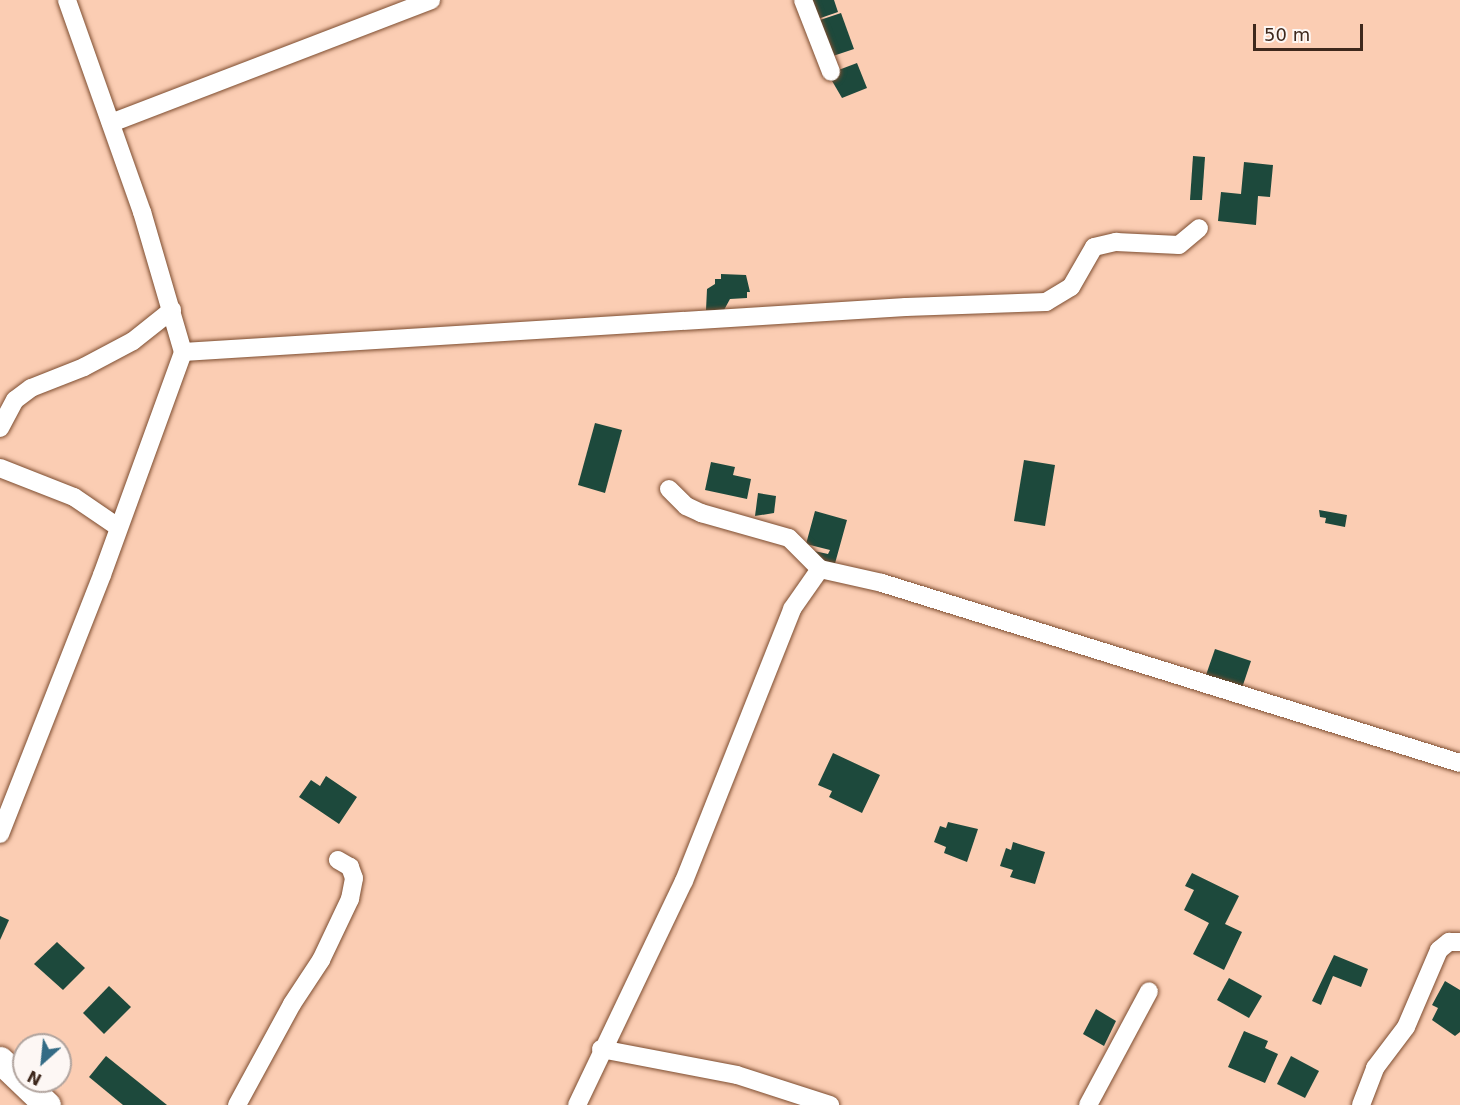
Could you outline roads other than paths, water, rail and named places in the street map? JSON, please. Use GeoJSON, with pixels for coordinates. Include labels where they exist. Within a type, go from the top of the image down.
{"type":"FeatureCollection","features":[{"type":"Feature","properties":{"kind":"main road"},"geometry":{"type":"LineString","coordinates":[[0,1060],[47,1105]]}},
{"type":"Feature","properties":{"kind":"street"},"geometry":{"type":"LineString","coordinates":[[0,834],[183,352],[172,310],[111,123],[67,0]]}},
{"type":"Feature","properties":{"kind":"street"},"geometry":{"type":"LineString","coordinates":[[111,123],[431,0]]}},
{"type":"Feature","properties":{"kind":"street"},"geometry":{"type":"LineString","coordinates":[[803,0],[831,72]]}},
{"type":"Feature","properties":{"kind":"street"},"geometry":{"type":"LineString","coordinates":[[183,352],[906,307],[1046,302],[1071,287],[1094,247],[1109,243],[1179,245],[1199,228]]}},
{"type":"Feature","properties":{"kind":"street"},"geometry":{"type":"LineString","coordinates":[[0,428],[15,400],[31,388],[84,367],[133,341],[172,310]]}},
{"type":"Feature","properties":{"kind":"street"},"geometry":{"type":"LineString","coordinates":[[0,468],[74,497],[118,527]]}},
{"type":"Feature","properties":{"kind":"street"},"geometry":{"type":"LineString","coordinates":[[669,489],[686,506],[701,513],[789,538],[820,569],[882,583],[1460,763]]}},
{"type":"Feature","properties":{"kind":"street"},"geometry":{"type":"LineString","coordinates":[[577,1105],[601,1049],[684,881],[792,609],[820,569]]}},
{"type":"Feature","properties":{"kind":"street"},"geometry":{"type":"LineString","coordinates":[[237,1105],[292,1004],[321,960],[350,899],[354,878],[350,867],[338,860]]}},
{"type":"Feature","properties":{"kind":"street"},"geometry":{"type":"LineString","coordinates":[[1361,1105],[1375,1068],[1406,1027],[1439,950],[1449,942],[1460,942]]}},
{"type":"Feature","properties":{"kind":"street"},"geometry":{"type":"LineString","coordinates":[[1088,1105],[1149,991]]}},
{"type":"Feature","properties":{"kind":"street"},"geometry":{"type":"LineString","coordinates":[[601,1049],[737,1075],[830,1105]]}}]}
